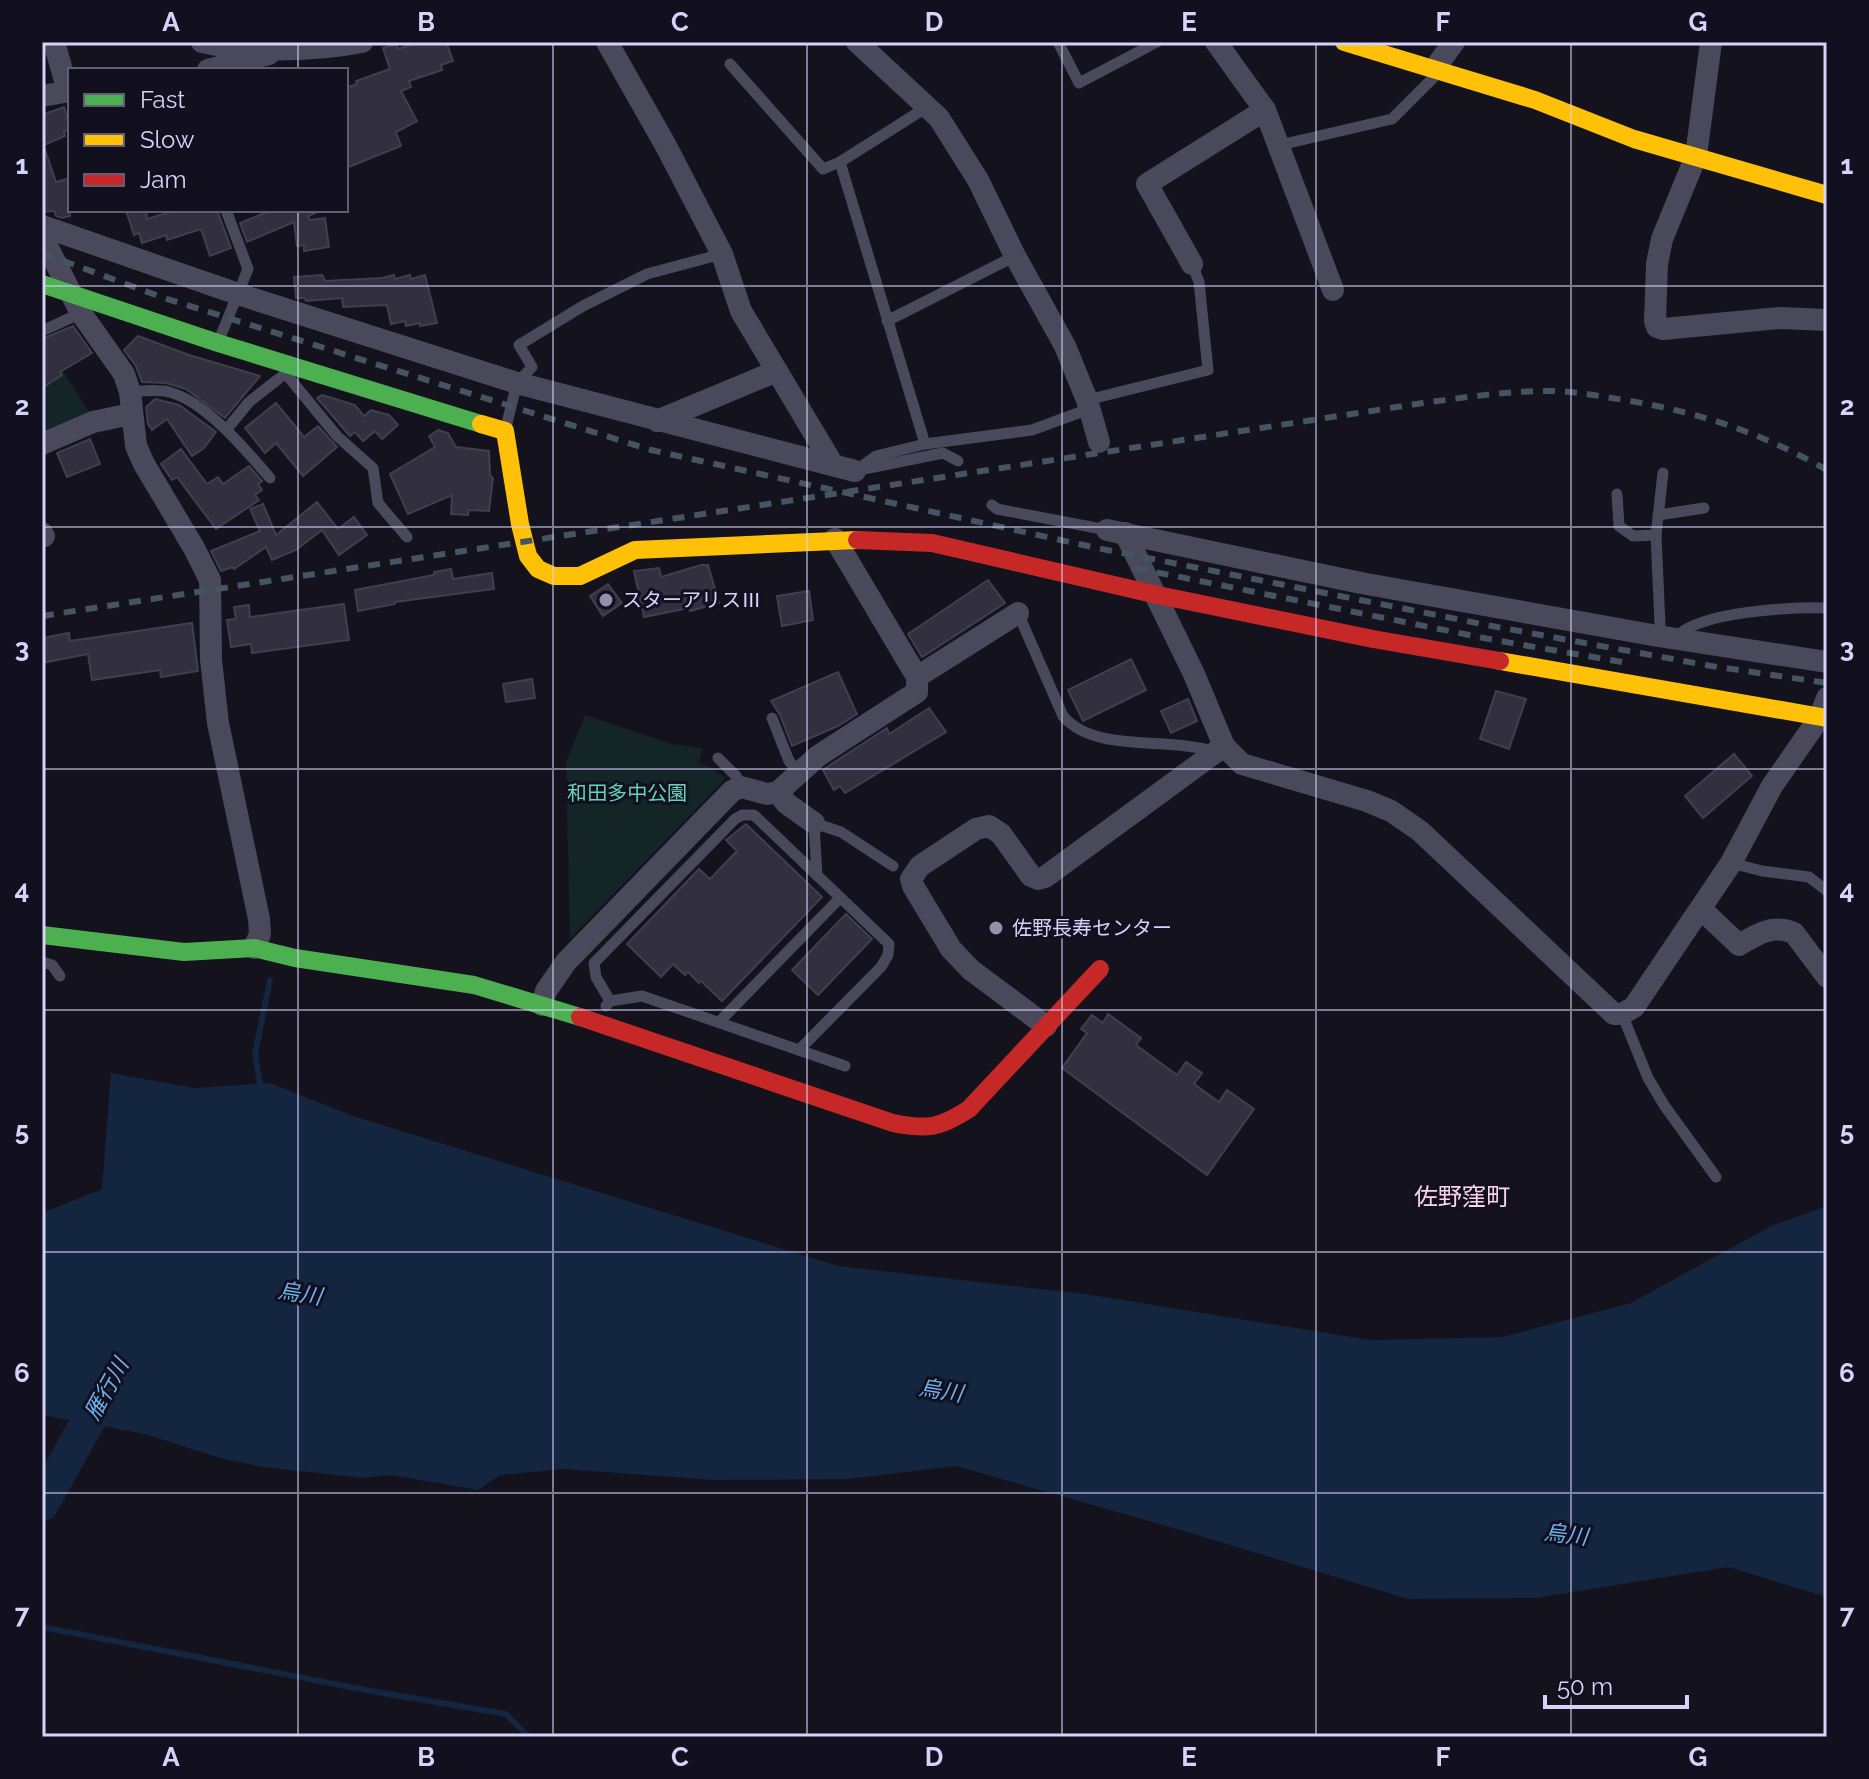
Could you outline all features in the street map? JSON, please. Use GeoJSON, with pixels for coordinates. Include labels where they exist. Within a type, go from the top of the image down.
{"type":"FeatureCollection","features":[{"type":"Feature","properties":{"kind":"street"},"geometry":{"type":"LineString","coordinates":[[54,42],[68,88]]}},
{"type":"Feature","properties":{"kind":"street"},"geometry":{"type":"LineString","coordinates":[[202,42],[289,49],[331,48],[362,42]]}},
{"type":"Feature","properties":{"kind":"street"},"geometry":{"type":"LineString","coordinates":[[607,42],[666,143],[722,254],[741,311],[833,465]]}},
{"type":"Feature","properties":{"kind":"street"},"geometry":{"type":"LineString","coordinates":[[857,42],[939,118],[978,180],[1015,256],[1065,346],[1099,442]]}},
{"type":"Feature","properties":{"kind":"street"},"geometry":{"type":"LineString","coordinates":[[1216,42],[1265,110],[1333,290]]}},
{"type":"Feature","properties":{"kind":"street"},"geometry":{"type":"LineString","coordinates":[[1344,42],[1535,100],[1634,139],[1827,195]]}},
{"type":"Feature","properties":{"kind":"street"},"geometry":{"type":"LineString","coordinates":[[1435,68],[1454,42]]}},
{"type":"Feature","properties":{"kind":"street"},"geometry":{"type":"LineString","coordinates":[[1711,42],[1696,156],[1662,239],[1657,264],[1657,327],[1663,329],[1780,318],[1827,320]]}},
{"type":"Feature","properties":{"kind":"street"},"geometry":{"type":"LineString","coordinates":[[222,68],[289,49]]}},
{"type":"Feature","properties":{"kind":"street"},"geometry":{"type":"LineString","coordinates":[[42,96],[68,91]]}},
{"type":"Feature","properties":{"kind":"street"},"geometry":{"type":"LineString","coordinates":[[1192,264],[1147,184],[1265,110]]}},
{"type":"Feature","properties":{"kind":"street"},"geometry":{"type":"LineString","coordinates":[[42,226],[238,294],[517,383],[855,471]]}},
{"type":"Feature","properties":{"kind":"street"},"geometry":{"type":"LineString","coordinates":[[42,236],[76,304],[124,374],[136,446],[210,580],[213,694],[259,919],[260,934],[254,948]]}},
{"type":"Feature","properties":{"kind":"street"},"geometry":{"type":"LineString","coordinates":[[42,284],[76,304],[218,343],[288,369],[505,431],[524,542],[532,563],[546,574],[566,578],[580,576],[635,550],[835,539],[932,543],[1153,594],[1373,639],[1825,711],[1772,786],[1731,863],[1634,1007],[1622,1014],[1614,1014],[1420,831],[1391,811],[1330,788],[1242,764],[1219,749],[1194,674],[1153,594],[1116,531]]}},
{"type":"Feature","properties":{"kind":"street"},"geometry":{"type":"LineString","coordinates":[[657,421],[777,371]]}},
{"type":"Feature","properties":{"kind":"street"},"geometry":{"type":"LineString","coordinates":[[42,444],[131,403]]}},
{"type":"Feature","properties":{"kind":"street"},"geometry":{"type":"LineString","coordinates":[[1116,531],[1361,583],[1827,662]]}},
{"type":"Feature","properties":{"kind":"street"},"geometry":{"type":"LineString","coordinates":[[542,1005],[546,991],[566,962],[725,797],[741,787],[767,794],[778,792],[818,756],[917,692],[917,677],[835,539]]}},
{"type":"Feature","properties":{"kind":"street"},"geometry":{"type":"LineString","coordinates":[[917,677],[1018,613]]}},
{"type":"Feature","properties":{"kind":"street"},"geometry":{"type":"LineString","coordinates":[[1046,1026],[971,970],[951,949],[913,886],[911,879],[914,873],[976,829],[989,826],[1001,834],[1031,876],[1038,879],[1045,877],[1219,749]]}},
{"type":"Feature","properties":{"kind":"street"},"geometry":{"type":"LineString","coordinates":[[778,792],[786,803],[814,823]]}},
{"type":"Feature","properties":{"kind":"street"},"geometry":{"type":"LineString","coordinates":[[1701,909],[1739,945],[1765,931],[1776,929],[1794,933],[1827,977]]}},
{"type":"Feature","properties":{"kind":"street"},"geometry":{"type":"LineString","coordinates":[[42,935],[184,952],[254,948],[295,958],[474,985],[593,1021],[893,1123],[922,1129],[947,1125],[969,1109],[1100,969]]}},
{"type":"Feature","properties":{"kind":"lane"},"geometry":{"type":"LineString","coordinates":[[1058,42],[1079,83],[1157,42]]}},
{"type":"Feature","properties":{"kind":"lane"},"geometry":{"type":"LineString","coordinates":[[730,64],[823,169],[840,162],[927,107]]}},
{"type":"Feature","properties":{"kind":"lane"},"geometry":{"type":"LineString","coordinates":[[1280,145],[1392,119],[1434,77],[1435,68]]}},
{"type":"Feature","properties":{"kind":"lane"},"geometry":{"type":"LineString","coordinates":[[840,162],[925,444]]}},
{"type":"Feature","properties":{"kind":"lane"},"geometry":{"type":"LineString","coordinates":[[218,343],[248,269],[227,212]]}},
{"type":"Feature","properties":{"kind":"lane"},"geometry":{"type":"LineString","coordinates":[[505,431],[517,383],[532,367],[519,345],[583,306],[647,274],[722,254]]}},
{"type":"Feature","properties":{"kind":"lane"},"geometry":{"type":"LineString","coordinates":[[887,321],[1015,256]]}},
{"type":"Feature","properties":{"kind":"lane"},"geometry":{"type":"LineString","coordinates":[[855,471],[876,456],[925,444],[1032,430],[1088,404],[1208,370],[1199,282],[1192,264]]}},
{"type":"Feature","properties":{"kind":"lane"},"geometry":{"type":"LineString","coordinates":[[42,331],[76,304]]}},
{"type":"Feature","properties":{"kind":"lane"},"geometry":{"type":"LineString","coordinates":[[227,429],[249,402],[288,369],[337,436],[373,468],[378,503],[407,537]]}},
{"type":"Feature","properties":{"kind":"lane"},"geometry":{"type":"LineString","coordinates":[[131,403],[172,392],[227,429],[270,478]]}},
{"type":"Feature","properties":{"kind":"lane"},"geometry":{"type":"LineString","coordinates":[[855,471],[943,453],[958,461]]}},
{"type":"Feature","properties":{"kind":"lane"},"geometry":{"type":"LineString","coordinates":[[1663,473],[1656,535],[1660,625],[1667,637],[1691,626],[1741,614],[1792,607],[1827,608]]}},
{"type":"Feature","properties":{"kind":"lane"},"geometry":{"type":"LineString","coordinates":[[1617,494],[1619,526],[1633,536],[1656,535]]}},
{"type":"Feature","properties":{"kind":"lane"},"geometry":{"type":"LineString","coordinates":[[992,505],[997,509],[1116,531]]}},
{"type":"Feature","properties":{"kind":"lane"},"geometry":{"type":"LineString","coordinates":[[1658,515],[1704,508]]}},
{"type":"Feature","properties":{"kind":"lane"},"geometry":{"type":"LineString","coordinates":[[1018,613],[1063,716],[1074,729],[1097,739],[1219,749]]}},
{"type":"Feature","properties":{"kind":"lane"},"geometry":{"type":"LineString","coordinates":[[772,718],[789,761],[799,773]]}},
{"type":"Feature","properties":{"kind":"lane"},"geometry":{"type":"LineString","coordinates":[[718,758],[736,776],[741,787]]}},
{"type":"Feature","properties":{"kind":"lane"},"geometry":{"type":"LineString","coordinates":[[610,1001],[596,977],[594,963],[742,815],[754,815],[889,944],[888,955],[881,967],[799,1050]]}},
{"type":"Feature","properties":{"kind":"lane"},"geometry":{"type":"LineString","coordinates":[[817,876],[814,823],[841,832],[893,866]]}},
{"type":"Feature","properties":{"kind":"lane"},"geometry":{"type":"LineString","coordinates":[[1731,863],[1809,877],[1827,891]]}},
{"type":"Feature","properties":{"kind":"lane"},"geometry":{"type":"LineString","coordinates":[[719,1022],[840,898]]}},
{"type":"Feature","properties":{"kind":"lane"},"geometry":{"type":"LineString","coordinates":[[42,962],[52,965],[60,976]]}},
{"type":"Feature","properties":{"kind":"lane"},"geometry":{"type":"LineString","coordinates":[[593,1021],[610,1001],[642,996],[845,1066]]}},
{"type":"Feature","properties":{"kind":"lane"},"geometry":{"type":"LineString","coordinates":[[1622,1014],[1648,1078],[1716,1177]]}},
{"type":"Feature","properties":{"kind":"green space"},"geometry":{"type":"Polygon","coordinates":[[[42,338],[93,418],[42,438],[42,338]]]}},
{"type":"Feature","properties":{"kind":"green space","name":"和田多中公園"},"geometry":{"type":"Polygon","coordinates":[[[585,715],[672,744],[702,748],[699,764],[711,767],[724,780],[570,939],[566,762],[585,715]]]}},
{"type":"Feature","properties":{"kind":"water","name":"烏川"},"geometry":{"type":"Polygon","coordinates":[[[111,1073],[194,1088],[270,1083],[353,1116],[838,1266],[1085,1294],[1370,1340],[1502,1337],[1631,1303],[1771,1226],[1827,1206],[1827,1597],[1728,1567],[1536,1598],[1408,1599],[956,1466],[848,1479],[714,1480],[564,1469],[500,1475],[478,1490],[391,1475],[363,1478],[263,1467],[220,1458],[145,1434],[42,1415],[42,1213],[102,1189],[111,1073]]]}},
{"type":"Feature","properties":{"kind":"building"},"geometry":{"type":"Polygon","coordinates":[[[420,42],[446,42],[453,61],[441,65],[442,70],[409,81],[411,87],[401,91],[417,121],[396,132],[401,146],[348,167],[348,87],[357,84],[356,81],[390,69],[383,48],[396,44],[398,49],[420,42]]]}},
{"type":"Feature","properties":{"kind":"building"},"geometry":{"type":"Polygon","coordinates":[[[64,107],[68,122],[65,136],[42,146],[42,115],[64,107]]]}},
{"type":"Feature","properties":{"kind":"building"},"geometry":{"type":"Polygon","coordinates":[[[42,148],[56,182],[68,179],[70,216],[62,218],[56,216],[54,211],[42,212],[42,148]]]}},
{"type":"Feature","properties":{"kind":"building"},"geometry":{"type":"Polygon","coordinates":[[[127,212],[146,212],[147,219],[170,212],[218,212],[231,248],[210,256],[201,229],[167,240],[166,235],[142,243],[139,233],[134,235],[127,212]]]}},
{"type":"Feature","properties":{"kind":"building"},"geometry":{"type":"Polygon","coordinates":[[[267,212],[317,212],[308,216],[310,220],[325,218],[329,247],[304,251],[304,245],[297,246],[294,222],[247,242],[240,223],[267,212]]]}},
{"type":"Feature","properties":{"kind":"building"},"geometry":{"type":"Polygon","coordinates":[[[322,275],[325,281],[394,275],[395,279],[410,275],[411,279],[425,275],[437,323],[406,326],[405,321],[391,324],[387,305],[343,307],[342,298],[306,301],[305,298],[296,298],[294,277],[322,275]]]}},
{"type":"Feature","properties":{"kind":"building"},"geometry":{"type":"Polygon","coordinates":[[[73,326],[92,353],[60,372],[62,375],[42,388],[42,339],[73,326]]]}},
{"type":"Feature","properties":{"kind":"building"},"geometry":{"type":"Polygon","coordinates":[[[138,336],[260,376],[225,418],[186,389],[166,383],[142,382],[136,366],[124,350],[138,336]]]}},
{"type":"Feature","properties":{"kind":"building"},"geometry":{"type":"Polygon","coordinates":[[[322,395],[355,405],[364,416],[371,410],[389,415],[398,425],[382,439],[375,431],[363,441],[355,432],[350,436],[317,398],[322,395]]]}},
{"type":"Feature","properties":{"kind":"building"},"geometry":{"type":"Polygon","coordinates":[[[155,399],[179,405],[216,432],[204,448],[192,456],[167,419],[152,430],[148,424],[146,407],[155,399]]]}},
{"type":"Feature","properties":{"kind":"building"},"geometry":{"type":"Polygon","coordinates":[[[276,403],[304,437],[318,426],[337,447],[303,476],[276,443],[265,453],[245,428],[276,403]]]}},
{"type":"Feature","properties":{"kind":"building"},"geometry":{"type":"Polygon","coordinates":[[[438,430],[448,433],[456,447],[489,451],[490,475],[493,478],[489,511],[469,510],[468,515],[451,514],[452,495],[408,514],[390,474],[435,447],[429,436],[438,430]]]}},
{"type":"Feature","properties":{"kind":"building"},"geometry":{"type":"Polygon","coordinates":[[[90,439],[100,464],[67,477],[57,453],[90,439]]]}},
{"type":"Feature","properties":{"kind":"building"},"geometry":{"type":"Polygon","coordinates":[[[181,449],[207,484],[218,477],[223,484],[249,466],[262,481],[258,484],[262,490],[255,495],[259,500],[216,529],[177,477],[172,480],[161,464],[181,449]]]}},
{"type":"Feature","properties":{"kind":"building"},"geometry":{"type":"Polygon","coordinates":[[[317,502],[338,529],[354,517],[367,535],[339,555],[322,530],[296,550],[272,560],[266,547],[234,569],[221,571],[211,551],[260,531],[250,509],[263,504],[276,535],[317,502]]]}},
{"type":"Feature","properties":{"kind":"building"},"geometry":{"type":"Polygon","coordinates":[[[708,565],[719,603],[690,611],[689,608],[644,617],[634,571],[659,568],[661,577],[708,565]]]}},
{"type":"Feature","properties":{"kind":"building"},"geometry":{"type":"Polygon","coordinates":[[[451,569],[453,579],[492,573],[494,589],[395,602],[358,611],[355,590],[451,569]]]}},
{"type":"Feature","properties":{"kind":"building"},"geometry":{"type":"Polygon","coordinates":[[[988,580],[1005,603],[922,657],[908,634],[988,580]]]}},
{"type":"Feature","properties":{"kind":"building","name":"スターアリスⅢ"},"geometry":{"type":"Polygon","coordinates":[[[608,584],[622,603],[603,616],[590,596],[608,584]]]}},
{"type":"Feature","properties":{"kind":"building"},"geometry":{"type":"Polygon","coordinates":[[[809,591],[813,620],[782,626],[777,596],[809,591]]]}},
{"type":"Feature","properties":{"kind":"building"},"geometry":{"type":"Polygon","coordinates":[[[344,604],[349,640],[252,653],[251,644],[231,647],[227,620],[236,619],[234,607],[249,605],[250,617],[344,604]]]}},
{"type":"Feature","properties":{"kind":"building"},"geometry":{"type":"Polygon","coordinates":[[[192,623],[198,671],[161,677],[160,670],[92,680],[88,654],[42,663],[42,638],[69,633],[70,641],[192,623]]]}},
{"type":"Feature","properties":{"kind":"building"},"geometry":{"type":"Polygon","coordinates":[[[1131,659],[1146,690],[1083,721],[1068,690],[1131,659]]]}},
{"type":"Feature","properties":{"kind":"building"},"geometry":{"type":"Polygon","coordinates":[[[838,672],[857,714],[792,746],[771,701],[838,672]]]}},
{"type":"Feature","properties":{"kind":"building"},"geometry":{"type":"Polygon","coordinates":[[[532,679],[535,698],[506,702],[503,684],[532,679]]]}},
{"type":"Feature","properties":{"kind":"building"},"geometry":{"type":"Polygon","coordinates":[[[1496,691],[1526,699],[1509,749],[1480,739],[1496,691]]]}},
{"type":"Feature","properties":{"kind":"building"},"geometry":{"type":"Polygon","coordinates":[[[1188,699],[1197,721],[1171,733],[1161,711],[1188,699]]]}},
{"type":"Feature","properties":{"kind":"building"},"geometry":{"type":"Polygon","coordinates":[[[929,708],[946,732],[845,793],[840,786],[834,790],[823,770],[887,728],[889,734],[929,708]]]}},
{"type":"Feature","properties":{"kind":"building"},"geometry":{"type":"Polygon","coordinates":[[[1734,754],[1752,776],[1703,818],[1685,796],[1734,754]]]}},
{"type":"Feature","properties":{"kind":"building"},"geometry":{"type":"Polygon","coordinates":[[[746,824],[822,897],[722,1001],[701,981],[699,983],[688,972],[685,975],[673,964],[661,977],[627,944],[699,869],[710,879],[737,851],[726,840],[746,824]]]}},
{"type":"Feature","properties":{"kind":"building"},"geometry":{"type":"Polygon","coordinates":[[[846,914],[872,939],[818,995],[792,970],[846,914]]]}},
{"type":"Feature","properties":{"kind":"building"},"geometry":{"type":"Polygon","coordinates":[[[1108,1014],[1141,1038],[1136,1045],[1177,1075],[1186,1062],[1202,1073],[1194,1084],[1219,1102],[1227,1090],[1254,1109],[1207,1175],[1062,1068],[1087,1033],[1081,1029],[1092,1015],[1103,1023],[1108,1014]]]}},
{"type":"Feature","properties":{"kind":"waterway"},"geometry":{"type":"LineString","coordinates":[[261,1090],[255,1054],[270,980]]}},
{"type":"Feature","properties":{"kind":"waterway","name":"雁行川"},"geometry":{"type":"LineString","coordinates":[[42,1504],[110,1382]]}},
{"type":"Feature","properties":{"kind":"waterway"},"geometry":{"type":"LineString","coordinates":[[42,1627],[506,1714],[529,1737]]}},
{"type":"Feature","properties":{"kind":"railway"},"geometry":{"type":"LineString","coordinates":[[42,253],[161,297],[651,450],[1097,548],[1497,627],[1711,666],[1827,683]]}},
{"type":"Feature","properties":{"kind":"railway"},"geometry":{"type":"LineString","coordinates":[[42,616],[1423,403],[1507,393],[1575,392],[1679,411],[1754,435],[1827,470]]}},
{"type":"Feature","properties":{"kind":"railway"},"geometry":{"type":"LineString","coordinates":[[1135,568],[1494,640],[1622,662]]}},
{"type":"Feature","properties":{"kind":"traffic: fast"},"geometry":{"type":"LineString","coordinates":[[42,284],[218,343],[481,424]]}},
{"type":"Feature","properties":{"kind":"traffic: fast"},"geometry":{"type":"LineString","coordinates":[[42,935],[184,952],[254,948],[295,958],[474,985],[580,1017]]}},
{"type":"Feature","properties":{"kind":"traffic: slow"},"geometry":{"type":"LineString","coordinates":[[1344,42],[1535,100],[1634,139],[1827,195]]}},
{"type":"Feature","properties":{"kind":"traffic: slow"},"geometry":{"type":"LineString","coordinates":[[481,424],[505,431],[528,556],[538,569],[554,576],[580,576],[635,550],[857,540]]}},
{"type":"Feature","properties":{"kind":"traffic: slow"},"geometry":{"type":"LineString","coordinates":[[1500,661],[1827,718]]}},
{"type":"Feature","properties":{"kind":"traffic: jam"},"geometry":{"type":"LineString","coordinates":[[857,540],[932,543],[1153,594],[1373,639],[1500,661]]}},
{"type":"Feature","properties":{"kind":"traffic: jam"},"geometry":{"type":"LineString","coordinates":[[580,1017],[893,1123],[924,1127],[941,1124],[969,1109],[1100,969]]}},
{"type":"Feature","properties":{"kind":"place","name":"スターアリスⅢ"},"geometry":{"type":"Point","coordinates":[606,600]}},
{"type":"Feature","properties":{"kind":"place","name":"佐野長寿センター"},"geometry":{"type":"Point","coordinates":[996,928]}},
{"type":"Feature","properties":{"kind":"district","name":"佐野窪町"},"geometry":{"type":"Point","coordinates":[1462,1197]}}]}
